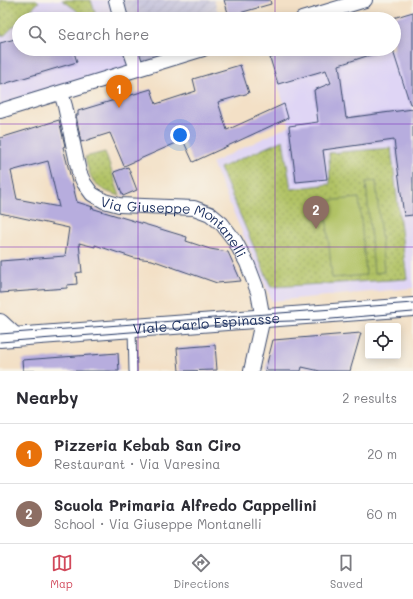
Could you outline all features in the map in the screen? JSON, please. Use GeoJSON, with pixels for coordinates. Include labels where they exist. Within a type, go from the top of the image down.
{"type":"FeatureCollection","features":[{"type":"Feature","properties":{"kind":"street"},"geometry":{"type":"LineString","coordinates":[[116,0],[119,12]]}},
{"type":"Feature","properties":{"kind":"street"},"geometry":{"type":"LineString","coordinates":[[317,12],[334,4],[365,0]]}},
{"type":"Feature","properties":{"kind":"street"},"geometry":{"type":"LineString","coordinates":[[132,56],[137,69]]}},
{"type":"Feature","properties":{"kind":"street"},"geometry":{"type":"LineString","coordinates":[[0,111],[180,56]]}},
{"type":"Feature","properties":{"kind":"street","name":"Via Giuseppe Montanelli"},"geometry":{"type":"LineString","coordinates":[[61,92],[79,172],[84,183],[92,194],[104,201],[119,205],[194,208],[210,214],[222,224],[236,241],[247,263],[258,292],[262,320]]}},
{"type":"Feature","properties":{"kind":"street","name":"Viale Carlo Espinasse"},"geometry":{"type":"LineString","coordinates":[[7,337],[262,320],[413,307]]}},
{"type":"Feature","properties":{"kind":"street"},"geometry":{"type":"LineString","coordinates":[[251,371],[262,320]]}},
{"type":"Feature","properties":{"kind":"street"},"geometry":{"type":"LineString","coordinates":[[0,323],[7,337]]}},
{"type":"Feature","properties":{"kind":"lane"},"geometry":{"type":"LineString","coordinates":[[132,328],[133,371]]}},
{"type":"Feature","properties":{"kind":"shaded area"},"geometry":{"type":"Polygon","coordinates":[[[0,0],[113,0],[116,12],[12,12],[12,56],[130,56],[134,70],[0,110],[0,0]]]}},
{"type":"Feature","properties":{"kind":"shaded area"},"geometry":{"type":"Polygon","coordinates":[[[120,0],[214,0],[218,12],[123,12],[120,0]]]}},
{"type":"Feature","properties":{"kind":"shaded area"},"geometry":{"type":"Polygon","coordinates":[[[413,11],[413,288],[272,301],[212,163],[289,126],[270,56],[401,56],[401,15],[413,11]]]}},
{"type":"Feature","properties":{"kind":"shaded area"},"geometry":{"type":"Polygon","coordinates":[[[136,56],[180,56],[140,68],[136,56]]]}},
{"type":"Feature","properties":{"kind":"green space"},"geometry":{"type":"Polygon","coordinates":[[[0,0],[36,0],[39,2],[28,12],[12,12],[12,28],[5,35],[0,36],[0,0]]]}},
{"type":"Feature","properties":{"kind":"green space"},"geometry":{"type":"Polygon","coordinates":[[[62,0],[91,0],[95,12],[78,12],[62,0]]]}},
{"type":"Feature","properties":{"kind":"green space"},"geometry":{"type":"Polygon","coordinates":[[[283,140],[291,189],[330,184],[329,153],[391,148],[407,279],[271,287],[220,168],[283,140]]]}},
{"type":"Feature","properties":{"kind":"green space"},"geometry":{"type":"Polygon","coordinates":[[[105,152],[120,196],[108,192],[96,184],[89,172],[85,157],[105,152]]]}},
{"type":"Feature","properties":{"kind":"green space"},"geometry":{"type":"Polygon","coordinates":[[[376,181],[384,272],[374,273],[366,182],[376,181]]]}},
{"type":"Feature","properties":{"kind":"green space"},"geometry":{"type":"Polygon","coordinates":[[[359,198],[366,275],[332,278],[325,201],[359,198]]]}},
{"type":"Feature","properties":{"kind":"building"},"geometry":{"type":"Polygon","coordinates":[[[224,0],[270,0],[271,4],[243,12],[228,12],[224,0]]]}},
{"type":"Feature","properties":{"kind":"building"},"geometry":{"type":"Polygon","coordinates":[[[413,12],[413,104],[410,104],[395,56],[401,56],[401,16],[413,12]]]}},
{"type":"Feature","properties":{"kind":"building"},"geometry":{"type":"Polygon","coordinates":[[[12,40],[12,56],[75,56],[77,62],[0,85],[0,43],[12,40]]]}},
{"type":"Feature","properties":{"kind":"building"},"geometry":{"type":"Polygon","coordinates":[[[276,56],[367,56],[339,65],[346,118],[413,109],[413,215],[404,216],[394,140],[323,150],[327,179],[296,182],[289,126],[318,122],[314,90],[331,83],[326,70],[278,84],[270,58],[276,56]]]}},
{"type":"Feature","properties":{"kind":"building"},"geometry":{"type":"Polygon","coordinates":[[[240,65],[249,93],[218,102],[227,130],[284,104],[288,118],[193,162],[183,140],[124,166],[110,133],[81,142],[76,115],[78,115],[78,111],[151,89],[156,104],[196,91],[193,79],[240,65]]]}},
{"type":"Feature","properties":{"kind":"building"},"geometry":{"type":"Polygon","coordinates":[[[59,120],[65,146],[63,147],[77,202],[93,207],[91,208],[187,237],[186,241],[210,249],[228,252],[241,281],[217,283],[152,260],[134,258],[95,245],[95,247],[79,243],[82,272],[76,273],[77,284],[67,285],[67,288],[0,293],[0,261],[65,256],[69,228],[0,213],[0,138],[59,120]],[[48,161],[11,171],[17,199],[59,207],[48,161]]]}},
{"type":"Feature","properties":{"kind":"building"},"geometry":{"type":"Polygon","coordinates":[[[128,167],[137,190],[123,196],[114,172],[128,167]]]}},
{"type":"Feature","properties":{"kind":"building"},"geometry":{"type":"Polygon","coordinates":[[[361,333],[350,371],[320,371],[302,367],[301,371],[265,371],[273,340],[361,333]]]}},
{"type":"Feature","properties":{"kind":"building"},"geometry":{"type":"Polygon","coordinates":[[[215,345],[217,370],[179,371],[177,348],[215,345]]]}},
{"type":"Feature","properties":{"kind":"building"},"geometry":{"type":"Polygon","coordinates":[[[118,353],[119,371],[23,371],[22,360],[118,353]]]}},
{"type":"Feature","properties":{"kind":"tram line"},"geometry":{"type":"LineString","coordinates":[[0,334],[413,303]]}},
{"type":"Feature","properties":{"kind":"tram line"},"geometry":{"type":"LineString","coordinates":[[0,342],[262,322],[320,320],[413,312]]}},
{"type":"Feature","properties":{"kind":"place","name":"Pizzeria Kebab San Ciro"},"geometry":{"type":"Point","coordinates":[119,108]}},
{"type":"Feature","properties":{"kind":"place","name":"Scuola Primaria Alfredo Cappellini"},"geometry":{"type":"Point","coordinates":[316,229]}}]}
